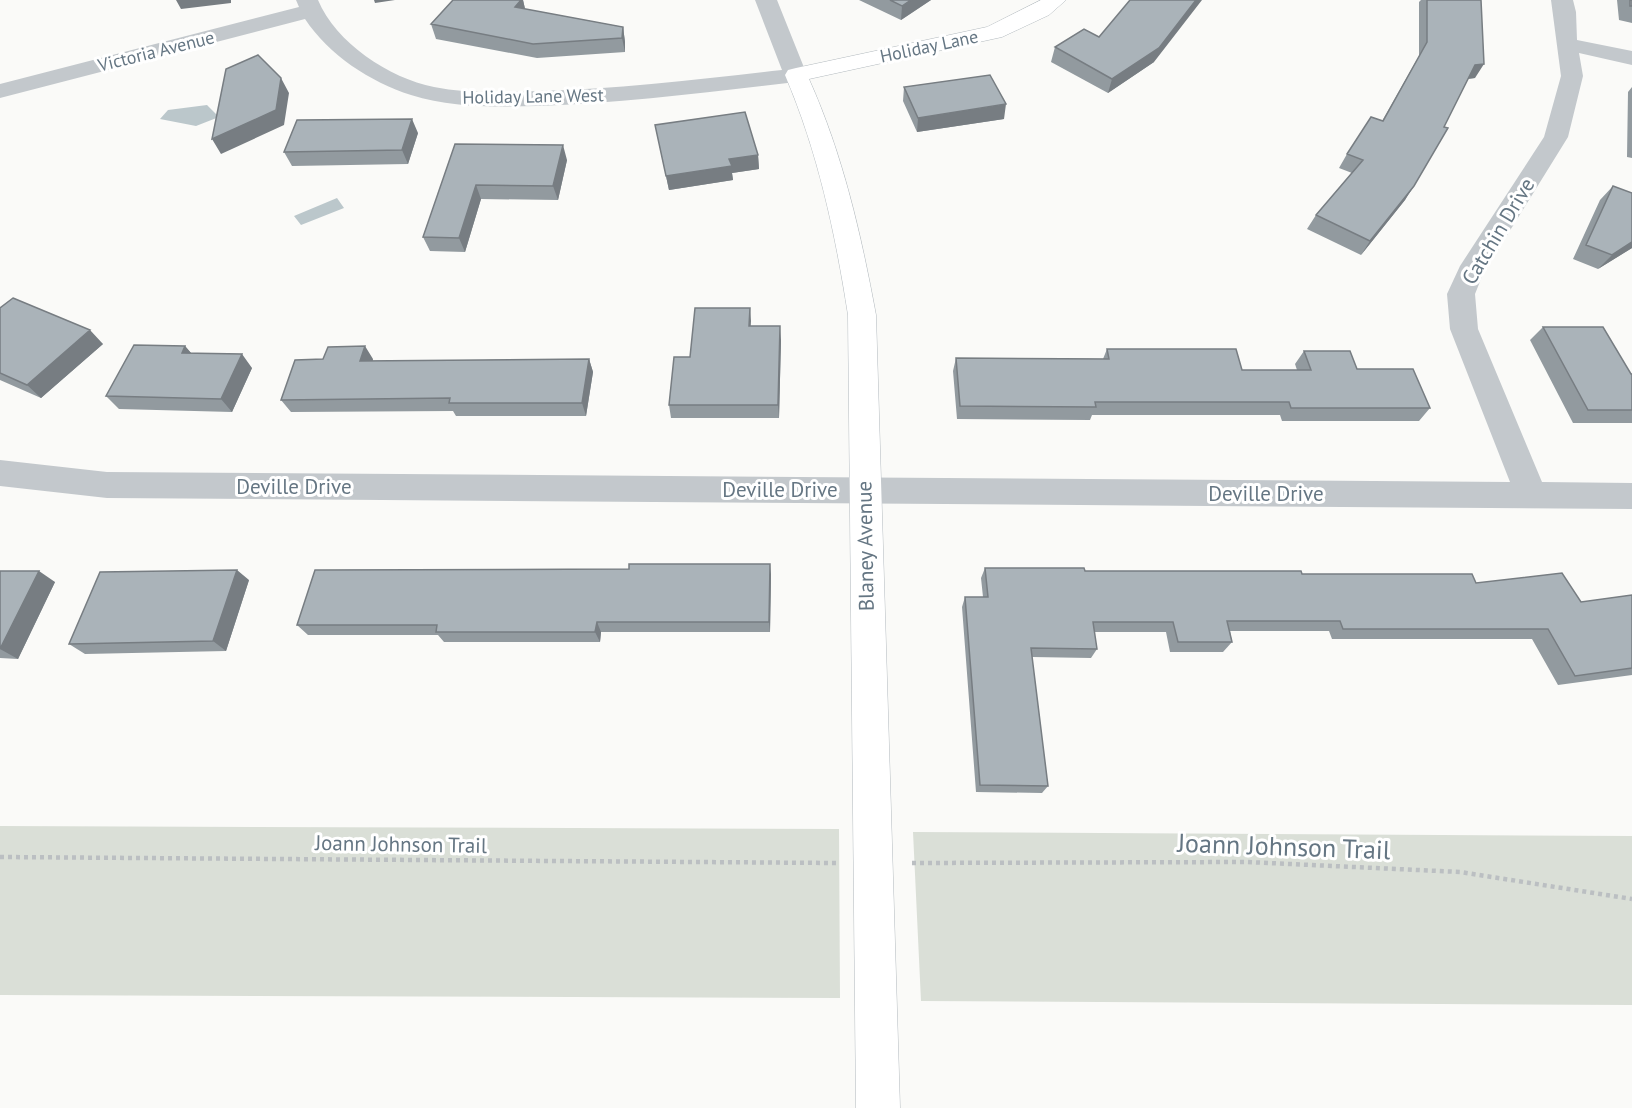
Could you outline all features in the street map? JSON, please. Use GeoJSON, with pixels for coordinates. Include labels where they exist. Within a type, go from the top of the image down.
{"type":"FeatureCollection","features":[{"type":"Feature","properties":{"kind":"street","name":"Blaney Avenue"},"geometry":{"type":"LineString","coordinates":[[766,0],[815,115],[833,167],[854,262],[862,315],[878,1108]]}},
{"type":"Feature","properties":{"kind":"street","name":"Holiday Lane"},"geometry":{"type":"LineString","coordinates":[[796,75],[994,32],[1041,10],[1055,0]]}},
{"type":"Feature","properties":{"kind":"street","name":"Catchin Drive"},"geometry":{"type":"LineString","coordinates":[[1530,495],[1464,329],[1461,294],[1470,273],[1556,137],[1572,76],[1562,0]]}},
{"type":"Feature","properties":{"kind":"street","name":"Holiday Lane West"},"geometry":{"type":"LineString","coordinates":[[309,6],[327,35],[376,72],[408,87],[462,98],[577,98],[796,75]]}},
{"type":"Feature","properties":{"kind":"street","name":"Victoria Avenue"},"geometry":{"type":"LineString","coordinates":[[0,91],[309,6]]}},
{"type":"Feature","properties":{"kind":"street"},"geometry":{"type":"LineString","coordinates":[[1566,44],[1632,58]]}},
{"type":"Feature","properties":{"kind":"street","name":"Deville Drive"},"geometry":{"type":"LineString","coordinates":[[0,473],[107,485],[1632,496]]}},
{"type":"Feature","properties":{"kind":"path","name":"Joann Johnson Trail"},"geometry":{"type":"LineString","coordinates":[[0,857],[802,863]]}},
{"type":"Feature","properties":{"kind":"path","name":"Joann Johnson Trail"},"geometry":{"type":"LineString","coordinates":[[933,863],[1246,862],[1460,872],[1632,899]]}},
{"type":"Feature","properties":{"kind":"shaded area"},"geometry":{"type":"Polygon","coordinates":[[[207,105],[219,117],[196,126],[160,119],[168,110],[207,105]]]}},
{"type":"Feature","properties":{"kind":"shaded area"},"geometry":{"type":"Polygon","coordinates":[[[337,198],[344,208],[301,225],[294,216],[337,198]]]}},
{"type":"Feature","properties":{"kind":"shaded area"},"geometry":{"type":"Polygon","coordinates":[[[0,826],[839,829],[840,998],[0,995],[0,826]]]}},
{"type":"Feature","properties":{"kind":"shaded area"},"geometry":{"type":"Polygon","coordinates":[[[913,832],[1632,836],[1632,1005],[921,1001],[913,832]]]}},
{"type":"Feature","properties":{"kind":"building"},"geometry":{"type":"Polygon","coordinates":[[[453,0],[521,0],[515,7],[623,27],[622,38],[533,44],[431,24],[453,0]]]}},
{"type":"Feature","properties":{"kind":"building"},"geometry":{"type":"Polygon","coordinates":[[[890,0],[911,0],[902,6],[890,0]]]}},
{"type":"Feature","properties":{"kind":"building"},"geometry":{"type":"Polygon","coordinates":[[[1130,0],[1196,0],[1159,48],[1112,79],[1055,47],[1084,29],[1099,37],[1130,0]]]}},
{"type":"Feature","properties":{"kind":"building"},"geometry":{"type":"Polygon","coordinates":[[[1427,0],[1481,0],[1484,64],[1475,65],[1444,127],[1448,128],[1414,186],[1370,241],[1316,215],[1363,160],[1347,154],[1371,117],[1383,121],[1427,42],[1427,0]]]}},
{"type":"Feature","properties":{"kind":"building"},"geometry":{"type":"Polygon","coordinates":[[[258,55],[281,78],[276,110],[212,139],[226,69],[258,55]]]}},
{"type":"Feature","properties":{"kind":"building"},"geometry":{"type":"Polygon","coordinates":[[[990,75],[1006,104],[918,118],[904,87],[990,75]]]}},
{"type":"Feature","properties":{"kind":"building"},"geometry":{"type":"Polygon","coordinates":[[[745,112],[758,155],[729,159],[732,166],[666,176],[655,125],[745,112]]]}},
{"type":"Feature","properties":{"kind":"building"},"geometry":{"type":"Polygon","coordinates":[[[412,119],[402,150],[284,152],[297,120],[412,119]]]}},
{"type":"Feature","properties":{"kind":"building"},"geometry":{"type":"Polygon","coordinates":[[[455,144],[563,145],[553,186],[476,185],[459,238],[423,237],[455,144]]]}},
{"type":"Feature","properties":{"kind":"building"},"geometry":{"type":"Polygon","coordinates":[[[1613,186],[1632,193],[1632,242],[1612,255],[1586,245],[1613,186]]]}},
{"type":"Feature","properties":{"kind":"building"},"geometry":{"type":"Polygon","coordinates":[[[13,298],[90,330],[27,385],[0,373],[0,308],[13,298]]]}},
{"type":"Feature","properties":{"kind":"building"},"geometry":{"type":"Polygon","coordinates":[[[695,308],[750,308],[749,326],[780,326],[778,405],[669,405],[674,357],[690,357],[695,308]]]}},
{"type":"Feature","properties":{"kind":"building"},"geometry":{"type":"Polygon","coordinates":[[[1543,327],[1603,327],[1632,374],[1632,410],[1588,410],[1543,327]]]}},
{"type":"Feature","properties":{"kind":"building"},"geometry":{"type":"Polygon","coordinates":[[[134,345],[185,346],[182,353],[242,354],[221,399],[106,396],[134,345]]]}},
{"type":"Feature","properties":{"kind":"building"},"geometry":{"type":"Polygon","coordinates":[[[365,346],[360,361],[589,359],[582,403],[449,403],[450,398],[281,400],[295,360],[323,359],[328,347],[365,346]]]}},
{"type":"Feature","properties":{"kind":"building"},"geometry":{"type":"Polygon","coordinates":[[[1107,349],[1236,349],[1242,370],[1311,370],[1304,351],[1350,351],[1357,369],[1413,369],[1430,408],[1291,408],[1289,402],[1095,402],[1096,407],[960,406],[956,358],[1109,359],[1107,349]]]}},
{"type":"Feature","properties":{"kind":"building"},"geometry":{"type":"Polygon","coordinates":[[[629,564],[770,564],[769,622],[597,622],[595,632],[436,632],[437,625],[297,625],[315,570],[629,569],[629,564]]]}},
{"type":"Feature","properties":{"kind":"building"},"geometry":{"type":"Polygon","coordinates":[[[985,568],[1084,568],[1085,571],[1301,571],[1302,574],[1472,574],[1476,583],[1562,573],[1581,602],[1632,595],[1632,668],[1575,676],[1548,629],[1343,629],[1340,621],[1227,621],[1232,642],[1178,642],[1173,622],[1093,622],[1097,649],[1031,648],[1048,786],[980,785],[965,597],[988,597],[985,568]]]}},
{"type":"Feature","properties":{"kind":"building"},"geometry":{"type":"Polygon","coordinates":[[[237,570],[213,641],[69,644],[100,572],[237,570]]]}},
{"type":"Feature","properties":{"kind":"building"},"geometry":{"type":"Polygon","coordinates":[[[0,571],[39,571],[0,649],[0,571]]]}}]}
